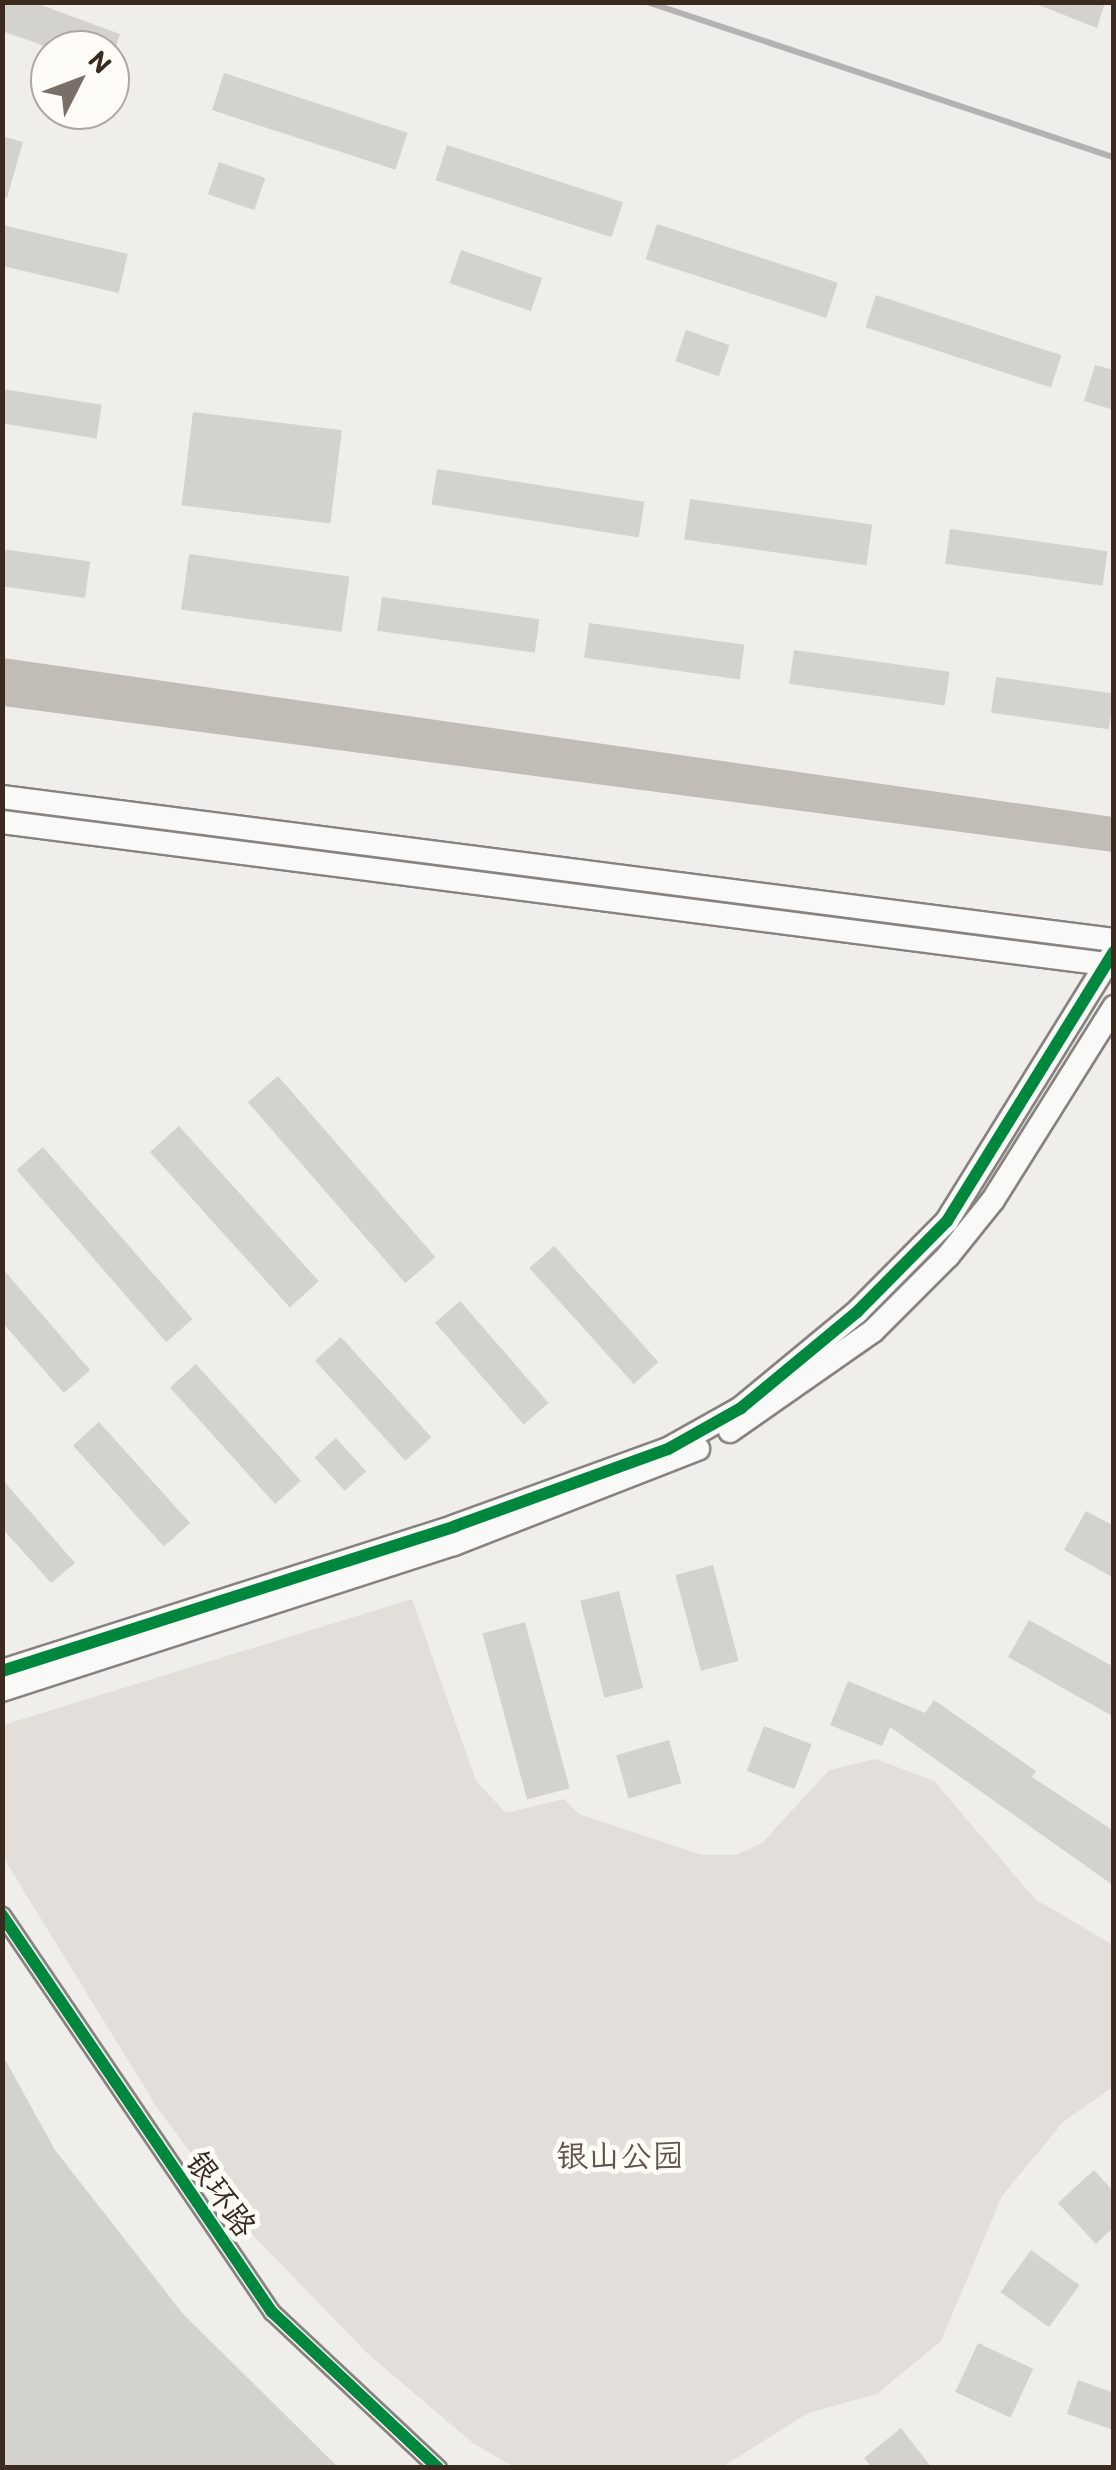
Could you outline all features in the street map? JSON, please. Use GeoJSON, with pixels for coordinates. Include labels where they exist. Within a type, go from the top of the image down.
{"type":"FeatureCollection","features":[{"type":"Feature","properties":{"kind":"street"},"geometry":{"type":"LineString","coordinates":[[2,797],[1114,940]]}},
{"type":"Feature","properties":{"kind":"street"},"geometry":{"type":"LineString","coordinates":[[2,822],[1111,960],[946,1221],[857,1312],[741,1408],[668,1449],[455,1526],[2,1670]]}},
{"type":"Feature","properties":{"kind":"street"},"geometry":{"type":"LineString","coordinates":[[2,1690],[666,1468],[786,1398],[873,1331],[948,1256],[993,1200],[1114,1007]]}},
{"type":"Feature","properties":{"kind":"street","name":"银环路"},"geometry":{"type":"LineString","coordinates":[[2,1915],[272,2312],[438,2468]]}},
{"type":"Feature","properties":{"kind":"green space","name":"银山公园"},"geometry":{"type":"Polygon","coordinates":[[[412,1599],[476,1781],[506,1813],[564,1799],[579,1814],[702,1855],[736,1855],[762,1843],[829,1770],[876,1759],[934,1781],[1035,1899],[1113,1945],[1113,2087],[1064,2121],[1002,2196],[941,2341],[877,2394],[808,2413],[722,2467],[514,2467],[473,2443],[369,2355],[248,2230],[158,2109],[3,1857],[3,1725],[412,1599]]]}},
{"type":"Feature","properties":{"kind":"shaded area"},"geometry":{"type":"Polygon","coordinates":[[[3,658],[1113,817],[1113,852],[3,706],[3,658]]]}},
{"type":"Feature","properties":{"kind":"building"},"geometry":{"type":"Polygon","coordinates":[[[2,2],[33,2],[109,30],[30,30],[30,41],[2,31],[2,2]]]}},
{"type":"Feature","properties":{"kind":"building"},"geometry":{"type":"Polygon","coordinates":[[[1031,2],[1105,2],[1097,28],[1031,2]]]}},
{"type":"Feature","properties":{"kind":"building"},"geometry":{"type":"Polygon","coordinates":[[[224,73],[408,133],[396,170],[212,110],[224,73]]]}},
{"type":"Feature","properties":{"kind":"building"},"geometry":{"type":"Polygon","coordinates":[[[2,136],[23,142],[7,198],[2,197],[2,136]]]}},
{"type":"Feature","properties":{"kind":"building"},"geometry":{"type":"Polygon","coordinates":[[[447,145],[623,202],[612,237],[436,180],[447,145]]]}},
{"type":"Feature","properties":{"kind":"building"},"geometry":{"type":"Polygon","coordinates":[[[219,162],[265,178],[254,210],[208,194],[219,162]]]}},
{"type":"Feature","properties":{"kind":"building"},"geometry":{"type":"Polygon","coordinates":[[[657,224],[838,283],[826,318],[646,259],[657,224]]]}},
{"type":"Feature","properties":{"kind":"building"},"geometry":{"type":"Polygon","coordinates":[[[2,225],[128,254],[119,293],[2,266],[2,225]]]}},
{"type":"Feature","properties":{"kind":"building"},"geometry":{"type":"Polygon","coordinates":[[[461,250],[542,278],[531,311],[450,283],[461,250]]]}},
{"type":"Feature","properties":{"kind":"building"},"geometry":{"type":"Polygon","coordinates":[[[876,295],[1061,355],[1051,388],[865,327],[876,295]]]}},
{"type":"Feature","properties":{"kind":"building"},"geometry":{"type":"Polygon","coordinates":[[[686,330],[729,345],[719,376],[675,361],[686,330]]]}},
{"type":"Feature","properties":{"kind":"building"},"geometry":{"type":"Polygon","coordinates":[[[1095,365],[1114,370],[1114,410],[1084,401],[1095,365]]]}},
{"type":"Feature","properties":{"kind":"building"},"geometry":{"type":"Polygon","coordinates":[[[2,389],[102,405],[96,438],[2,423],[2,389]]]}},
{"type":"Feature","properties":{"kind":"building"},"geometry":{"type":"Polygon","coordinates":[[[193,412],[342,430],[330,524],[182,505],[193,412]]]}},
{"type":"Feature","properties":{"kind":"building"},"geometry":{"type":"Polygon","coordinates":[[[437,469],[644,502],[639,537],[431,505],[437,469]]]}},
{"type":"Feature","properties":{"kind":"building"},"geometry":{"type":"Polygon","coordinates":[[[690,499],[872,525],[867,565],[684,540],[690,499]]]}},
{"type":"Feature","properties":{"kind":"building"},"geometry":{"type":"Polygon","coordinates":[[[950,529],[1107,551],[1103,586],[945,564],[950,529]]]}},
{"type":"Feature","properties":{"kind":"building"},"geometry":{"type":"Polygon","coordinates":[[[2,549],[90,561],[85,598],[2,586],[2,549]]]}},
{"type":"Feature","properties":{"kind":"building"},"geometry":{"type":"Polygon","coordinates":[[[189,554],[349,577],[342,632],[181,609],[189,554]]]}},
{"type":"Feature","properties":{"kind":"building"},"geometry":{"type":"Polygon","coordinates":[[[382,597],[539,619],[535,653],[377,631],[382,597]]]}},
{"type":"Feature","properties":{"kind":"building"},"geometry":{"type":"Polygon","coordinates":[[[589,623],[744,645],[740,680],[584,658],[589,623]]]}},
{"type":"Feature","properties":{"kind":"building"},"geometry":{"type":"Polygon","coordinates":[[[794,650],[949,672],[945,706],[789,684],[794,650]]]}},
{"type":"Feature","properties":{"kind":"building"},"geometry":{"type":"Polygon","coordinates":[[[996,677],[1114,694],[1109,729],[991,713],[996,677]]]}},
{"type":"Feature","properties":{"kind":"building"},"geometry":{"type":"Polygon","coordinates":[[[278,1076],[435,1257],[405,1283],[248,1102],[278,1076]]]}},
{"type":"Feature","properties":{"kind":"building"},"geometry":{"type":"Polygon","coordinates":[[[179,1126],[319,1281],[290,1307],[150,1152],[179,1126]]]}},
{"type":"Feature","properties":{"kind":"building"},"geometry":{"type":"Polygon","coordinates":[[[43,1147],[193,1319],[166,1342],[17,1170],[43,1147]]]}},
{"type":"Feature","properties":{"kind":"building"},"geometry":{"type":"Polygon","coordinates":[[[554,1246],[658,1362],[634,1384],[529,1268],[554,1246]]]}},
{"type":"Feature","properties":{"kind":"building"},"geometry":{"type":"Polygon","coordinates":[[[2,1268],[90,1370],[64,1393],[2,1322],[2,1268]]]}},
{"type":"Feature","properties":{"kind":"building"},"geometry":{"type":"Polygon","coordinates":[[[460,1301],[549,1403],[524,1425],[435,1323],[460,1301]]]}},
{"type":"Feature","properties":{"kind":"building"},"geometry":{"type":"Polygon","coordinates":[[[341,1337],[431,1437],[405,1461],[315,1360],[341,1337]]]}},
{"type":"Feature","properties":{"kind":"building"},"geometry":{"type":"Polygon","coordinates":[[[196,1364],[301,1481],[275,1504],[170,1387],[196,1364]]]}},
{"type":"Feature","properties":{"kind":"building"},"geometry":{"type":"Polygon","coordinates":[[[99,1422],[190,1523],[164,1546],[73,1445],[99,1422]]]}},
{"type":"Feature","properties":{"kind":"building"},"geometry":{"type":"Polygon","coordinates":[[[336,1438],[366,1471],[345,1491],[314,1457],[336,1438]]]}},
{"type":"Feature","properties":{"kind":"building"},"geometry":{"type":"Polygon","coordinates":[[[2,1479],[75,1563],[51,1583],[2,1528],[2,1479]]]}},
{"type":"Feature","properties":{"kind":"building"},"geometry":{"type":"Polygon","coordinates":[[[1086,1511],[1114,1526],[1114,1578],[1064,1550],[1086,1511]]]}},
{"type":"Feature","properties":{"kind":"building"},"geometry":{"type":"Polygon","coordinates":[[[713,1565],[739,1661],[701,1671],[675,1575],[713,1565]]]}},
{"type":"Feature","properties":{"kind":"building"},"geometry":{"type":"Polygon","coordinates":[[[619,1591],[643,1688],[604,1698],[580,1601],[619,1591]]]}},
{"type":"Feature","properties":{"kind":"building"},"geometry":{"type":"Polygon","coordinates":[[[1029,1620],[1114,1667],[1114,1717],[1008,1657],[1029,1620]]]}},
{"type":"Feature","properties":{"kind":"building"},"geometry":{"type":"Polygon","coordinates":[[[525,1622],[570,1788],[527,1800],[482,1633],[525,1622]]]}},
{"type":"Feature","properties":{"kind":"building"},"geometry":{"type":"Polygon","coordinates":[[[848,1681],[925,1713],[934,1700],[1036,1771],[1032,1777],[1114,1831],[1114,1886],[890,1727],[882,1746],[830,1725],[848,1681]]]}},
{"type":"Feature","properties":{"kind":"building"},"geometry":{"type":"Polygon","coordinates":[[[764,1726],[812,1744],[794,1789],[747,1771],[764,1726]]]}},
{"type":"Feature","properties":{"kind":"building"},"geometry":{"type":"Polygon","coordinates":[[[669,1740],[681,1783],[629,1798],[616,1755],[669,1740]]]}},
{"type":"Feature","properties":{"kind":"building"},"geometry":{"type":"Polygon","coordinates":[[[2,2054],[55,2150],[184,2315],[339,2468],[2,2468],[2,2054]]]}},
{"type":"Feature","properties":{"kind":"building"},"geometry":{"type":"Polygon","coordinates":[[[1094,2170],[1114,2192],[1114,2227],[1096,2244],[1058,2203],[1094,2170]]]}},
{"type":"Feature","properties":{"kind":"building"},"geometry":{"type":"Polygon","coordinates":[[[1031,2250],[1080,2285],[1049,2327],[1000,2292],[1031,2250]]]}},
{"type":"Feature","properties":{"kind":"building"},"geometry":{"type":"Polygon","coordinates":[[[978,2343],[1033,2369],[1010,2418],[955,2392],[978,2343]]]}},
{"type":"Feature","properties":{"kind":"building"},"geometry":{"type":"Polygon","coordinates":[[[1078,2380],[1114,2393],[1114,2430],[1067,2414],[1078,2380]]]}},
{"type":"Feature","properties":{"kind":"building"},"geometry":{"type":"Polygon","coordinates":[[[901,2428],[932,2468],[872,2468],[864,2458],[901,2428]]]}},
{"type":"Feature","properties":{"kind":"railway"},"geometry":{"type":"LineString","coordinates":[[647,2],[1114,157]]}},
{"type":"Feature","properties":{"kind":"cycle path"},"geometry":{"type":"LineString","coordinates":[[2,1671],[455,1526],[668,1449],[741,1408],[857,1312],[947,1221],[1114,952]]}},
{"type":"Feature","properties":{"kind":"cycle path"},"geometry":{"type":"LineString","coordinates":[[2,1915],[272,2312],[438,2468]]}}]}
